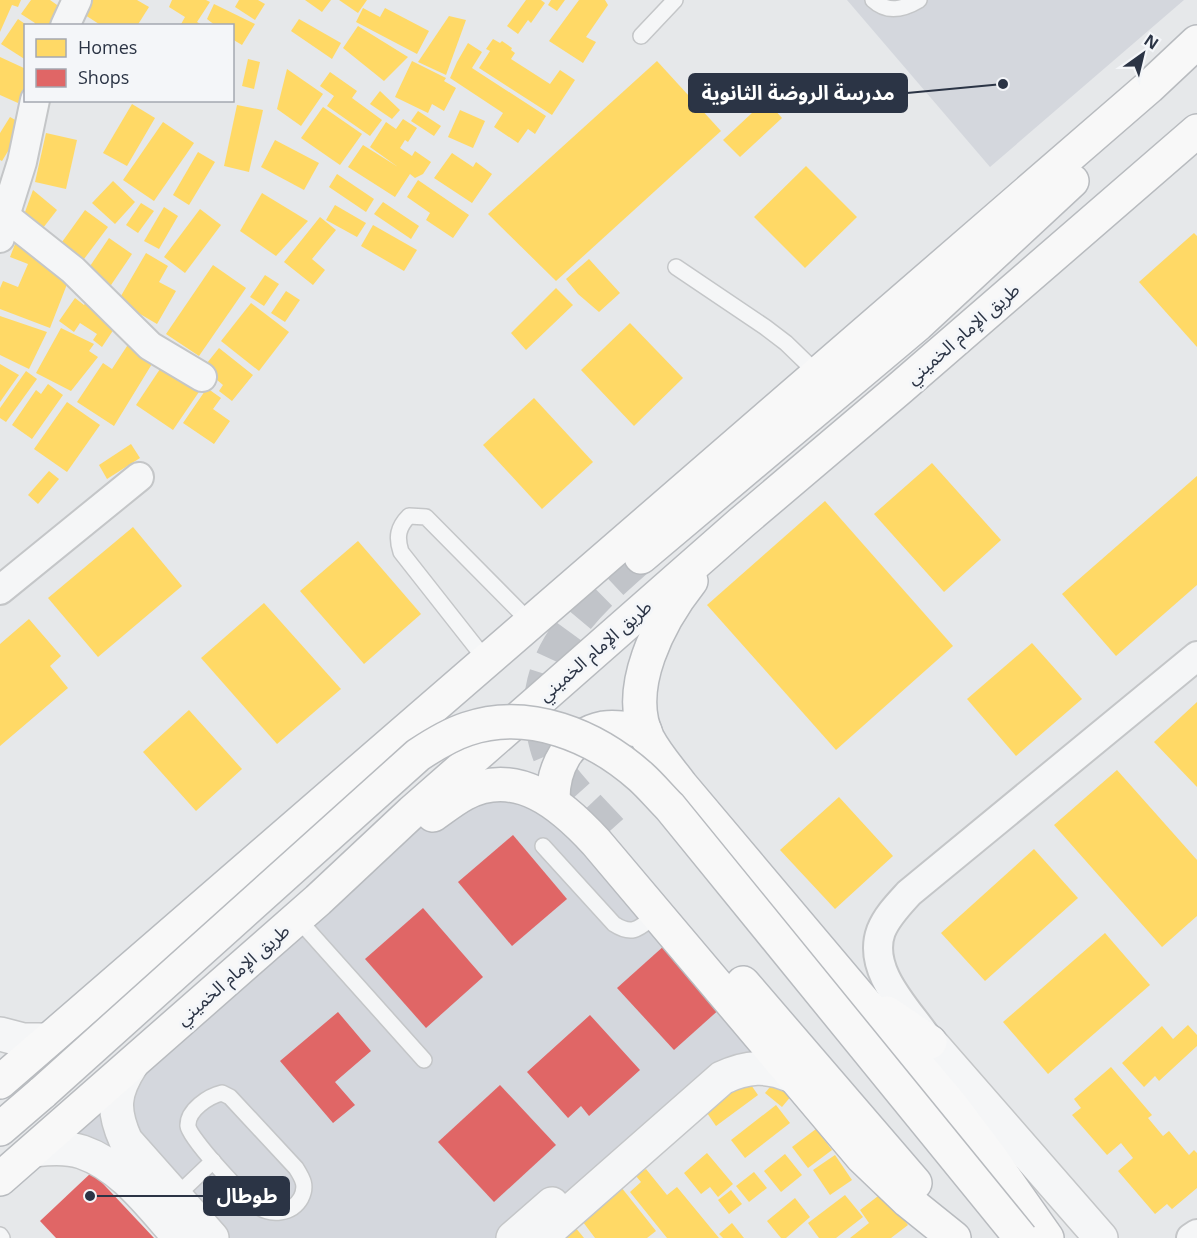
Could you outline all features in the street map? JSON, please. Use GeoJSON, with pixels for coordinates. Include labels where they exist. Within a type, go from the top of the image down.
{"type":"FeatureCollection","features":[{"type":"Feature","properties":{"kind":"highway"},"geometry":{"type":"LineString","coordinates":[[0,1082],[1149,87],[1197,42]]}},
{"type":"Feature","properties":{"kind":"highway"},"geometry":{"type":"LineString","coordinates":[[641,557],[918,324],[1038,214],[1079,175],[1149,87]]}},
{"type":"Feature","properties":{"kind":"highway","name":"طريق الإمام الخميني"},"geometry":{"type":"LineString","coordinates":[[0,1179],[741,523],[1197,131]]}},
{"type":"Feature","properties":{"kind":"highway"},"geometry":{"type":"LineString","coordinates":[[741,523],[683,592],[657,635],[648,656],[640,698],[642,720],[648,739],[681,785],[950,1104],[1047,1238]]}},
{"type":"Feature","properties":{"kind":"highway"},"geometry":{"type":"LineString","coordinates":[[0,1129],[418,755],[467,729],[502,722],[532,723],[576,734],[608,752],[642,777],[670,807],[1021,1238]]}},
{"type":"Feature","properties":{"kind":"highway"},"geometry":{"type":"LineString","coordinates":[[553,802],[553,788],[558,767],[569,749],[579,739],[604,728],[645,731]]}},
{"type":"Feature","properties":{"kind":"highway"},"geometry":{"type":"LineString","coordinates":[[307,909],[451,802],[474,789],[500,784],[515,786],[553,802],[576,820],[862,1157],[954,1238]]}},
{"type":"Feature","properties":{"kind":"highway"},"geometry":{"type":"LineString","coordinates":[[611,830],[963,1238]]}},
{"type":"Feature","properties":{"kind":"highway"},"geometry":{"type":"LineString","coordinates":[[851,988],[930,1042]]}},
{"type":"Feature","properties":{"kind":"street"},"geometry":{"type":"LineString","coordinates":[[65,24],[77,0]]}},
{"type":"Feature","properties":{"kind":"street"},"geometry":{"type":"LineString","coordinates":[[35,102],[22,162],[2,227],[73,270],[150,346],[202,377]]}},
{"type":"Feature","properties":{"kind":"street"},"geometry":{"type":"LineString","coordinates":[[0,590],[139,477]]}},
{"type":"Feature","properties":{"kind":"street"},"geometry":{"type":"LineString","coordinates":[[1101,1238],[930,1042],[894,992],[880,963],[881,932],[887,920],[909,893],[1197,656]]}},
{"type":"Feature","properties":{"kind":"street"},"geometry":{"type":"LineString","coordinates":[[0,1034],[23,1040],[47,1040]]}},
{"type":"Feature","properties":{"kind":"street"},"geometry":{"type":"LineString","coordinates":[[132,1064],[121,1081],[116,1102],[118,1122],[126,1141],[166,1205],[180,1238]]}},
{"type":"Feature","properties":{"kind":"street"},"geometry":{"type":"LineString","coordinates":[[513,1238],[667,1115],[722,1078],[735,1071],[764,1067],[792,1076]]}},
{"type":"Feature","properties":{"kind":"street"},"geometry":{"type":"LineString","coordinates":[[540,1238],[667,1115]]}},
{"type":"Feature","properties":{"kind":"street"},"geometry":{"type":"LineString","coordinates":[[35,1150],[57,1148],[80,1152],[101,1160],[212,1238]]}},
{"type":"Feature","properties":{"kind":"street"},"geometry":{"type":"LineString","coordinates":[[1191,1238],[1197,1234]]}},
{"type":"Feature","properties":{"kind":"lane"},"geometry":{"type":"LineString","coordinates":[[641,36],[675,0]]}},
{"type":"Feature","properties":{"kind":"lane"},"geometry":{"type":"LineString","coordinates":[[873,0],[890,9],[904,9],[919,0]]}},
{"type":"Feature","properties":{"kind":"lane"},"geometry":{"type":"LineString","coordinates":[[676,267],[765,327],[786,343],[818,374]]}},
{"type":"Feature","properties":{"kind":"lane"},"geometry":{"type":"LineString","coordinates":[[486,660],[401,552],[397,542],[400,526],[409,516],[426,517],[530,622]]}},
{"type":"Feature","properties":{"kind":"lane"},"geometry":{"type":"LineString","coordinates":[[543,846],[614,924],[623,930],[636,930],[657,914]]}},
{"type":"Feature","properties":{"kind":"lane"},"geometry":{"type":"LineString","coordinates":[[307,909],[424,1060]]}},
{"type":"Feature","properties":{"kind":"lane"},"geometry":{"type":"LineString","coordinates":[[222,1093],[230,1097],[296,1168],[304,1180],[304,1191],[299,1202],[285,1212],[275,1213],[257,1207],[213,1161],[189,1133],[188,1124],[194,1111],[206,1100],[222,1093]]}},
{"type":"Feature","properties":{"kind":"lane"},"geometry":{"type":"LineString","coordinates":[[166,1205],[213,1161]]}},
{"type":"Feature","properties":{"kind":"shaded area"},"geometry":{"type":"Polygon","coordinates":[[[847,0],[1184,0],[990,167],[847,0]]]}},
{"type":"Feature","properties":{"kind":"shaded area"},"geometry":{"type":"Polygon","coordinates":[[[463,794],[553,802],[764,1067],[540,1238],[180,1238],[57,1148],[318,900],[463,794]]]}},
{"type":"Feature","properties":{"kind":"building: Homes"},"geometry":{"type":"Polygon","coordinates":[[[0,0],[21,0],[18,7],[12,5],[0,32],[0,0]]]}},
{"type":"Feature","properties":{"kind":"building: Homes"},"geometry":{"type":"Polygon","coordinates":[[[31,0],[50,0],[67,12],[58,24],[35,24],[21,14],[31,0]]]}},
{"type":"Feature","properties":{"kind":"building: Homes"},"geometry":{"type":"Polygon","coordinates":[[[91,0],[137,0],[149,7],[138,24],[99,24],[82,13],[91,0]]]}},
{"type":"Feature","properties":{"kind":"building: Homes"},"geometry":{"type":"Polygon","coordinates":[[[172,0],[210,2],[197,22],[200,24],[181,24],[185,17],[169,7],[172,0]]]}},
{"type":"Feature","properties":{"kind":"building: Homes"},"geometry":{"type":"Polygon","coordinates":[[[239,0],[258,0],[265,4],[255,20],[235,7],[239,0]]]}},
{"type":"Feature","properties":{"kind":"building: Homes"},"geometry":{"type":"Polygon","coordinates":[[[305,0],[331,0],[322,12],[305,0]]]}},
{"type":"Feature","properties":{"kind":"building: Homes"},"geometry":{"type":"Polygon","coordinates":[[[339,0],[367,0],[358,13],[339,0]]]}},
{"type":"Feature","properties":{"kind":"building: Homes"},"geometry":{"type":"Polygon","coordinates":[[[526,0],[541,0],[545,3],[531,23],[528,20],[518,34],[507,26],[526,0]]]}},
{"type":"Feature","properties":{"kind":"building: Homes"},"geometry":{"type":"Polygon","coordinates":[[[551,0],[565,0],[557,11],[548,5],[551,0]]]}},
{"type":"Feature","properties":{"kind":"building: Homes"},"geometry":{"type":"Polygon","coordinates":[[[579,0],[605,0],[608,5],[586,37],[596,42],[583,63],[549,41],[579,0]]]}},
{"type":"Feature","properties":{"kind":"building: Homes"},"geometry":{"type":"Polygon","coordinates":[[[214,4],[255,24],[242,45],[234,40],[234,24],[213,24],[207,19],[214,4]]]}},
{"type":"Feature","properties":{"kind":"building: Homes"},"geometry":{"type":"Polygon","coordinates":[[[363,8],[380,17],[385,8],[429,31],[417,54],[356,22],[363,8]]]}},
{"type":"Feature","properties":{"kind":"building: Homes"},"geometry":{"type":"Polygon","coordinates":[[[449,16],[466,20],[446,75],[418,62],[449,16]]]}},
{"type":"Feature","properties":{"kind":"building: Homes"},"geometry":{"type":"Polygon","coordinates":[[[18,19],[25,24],[24,59],[1,44],[18,19]]]}},
{"type":"Feature","properties":{"kind":"building: Homes"},"geometry":{"type":"Polygon","coordinates":[[[299,19],[341,43],[332,59],[291,31],[299,19]]]}},
{"type":"Feature","properties":{"kind":"building: Homes"},"geometry":{"type":"Polygon","coordinates":[[[358,26],[408,57],[384,81],[343,48],[358,26]]]}},
{"type":"Feature","properties":{"kind":"building: Homes"},"geometry":{"type":"Polygon","coordinates":[[[493,39],[500,43],[502,41],[512,48],[511,50],[515,53],[511,59],[550,84],[560,70],[575,80],[552,115],[479,68],[490,51],[486,49],[493,39]]]}},
{"type":"Feature","properties":{"kind":"building: Homes"},"geometry":{"type":"Polygon","coordinates":[[[468,43],[482,52],[472,68],[546,116],[535,134],[528,129],[518,143],[494,127],[503,113],[450,78],[468,43]]]}},
{"type":"Feature","properties":{"kind":"building: Homes"},"geometry":{"type":"Polygon","coordinates":[[[0,57],[24,68],[24,90],[18,103],[0,95],[0,57]]]}},
{"type":"Feature","properties":{"kind":"building: Homes"},"geometry":{"type":"Polygon","coordinates":[[[248,59],[260,62],[254,89],[242,86],[248,59]]]}},
{"type":"Feature","properties":{"kind":"building: Homes"},"geometry":{"type":"Polygon","coordinates":[[[412,61],[446,78],[444,81],[456,88],[444,111],[432,104],[428,113],[395,97],[412,61]]]}},
{"type":"Feature","properties":{"kind":"building: Homes"},"geometry":{"type":"Polygon","coordinates":[[[657,61],[721,131],[556,281],[488,214],[657,61]]]}},
{"type":"Feature","properties":{"kind":"building: Homes"},"geometry":{"type":"Polygon","coordinates":[[[287,69],[323,94],[301,126],[277,109],[287,69]]]}},
{"type":"Feature","properties":{"kind":"building: Homes"},"geometry":{"type":"Polygon","coordinates":[[[330,72],[357,91],[352,98],[382,120],[370,136],[327,106],[334,96],[320,86],[330,72]]]}},
{"type":"Feature","properties":{"kind":"building: Homes"},"geometry":{"type":"Polygon","coordinates":[[[380,91],[400,110],[392,119],[370,104],[380,91]]]}},
{"type":"Feature","properties":{"kind":"building: Homes"},"geometry":{"type":"Polygon","coordinates":[[[766,100],[782,118],[740,157],[723,140],[766,100]]]}},
{"type":"Feature","properties":{"kind":"building: Homes"},"geometry":{"type":"Polygon","coordinates":[[[132,104],[155,118],[127,166],[103,153],[132,104]]]}},
{"type":"Feature","properties":{"kind":"building: Homes"},"geometry":{"type":"Polygon","coordinates":[[[237,105],[263,110],[249,172],[224,166],[237,105]]]}},
{"type":"Feature","properties":{"kind":"building: Homes"},"geometry":{"type":"Polygon","coordinates":[[[323,107],[362,134],[340,165],[301,138],[323,107]]]}},
{"type":"Feature","properties":{"kind":"building: Homes"},"geometry":{"type":"Polygon","coordinates":[[[460,110],[485,121],[473,148],[448,137],[460,110]]]}},
{"type":"Feature","properties":{"kind":"building: Homes"},"geometry":{"type":"Polygon","coordinates":[[[418,111],[441,126],[434,136],[411,121],[418,111]]]}},
{"type":"Feature","properties":{"kind":"building: Homes"},"geometry":{"type":"Polygon","coordinates":[[[10,117],[24,125],[2,161],[0,160],[0,133],[10,117]]]}},
{"type":"Feature","properties":{"kind":"building: Homes"},"geometry":{"type":"Polygon","coordinates":[[[403,119],[417,128],[408,142],[405,140],[400,148],[412,156],[415,151],[431,162],[423,174],[415,178],[410,174],[395,197],[348,167],[363,145],[398,167],[370,147],[386,122],[396,129],[403,119]]]}},
{"type":"Feature","properties":{"kind":"building: Homes"},"geometry":{"type":"Polygon","coordinates":[[[163,122],[194,143],[154,201],[123,180],[163,122]]]}},
{"type":"Feature","properties":{"kind":"building: Homes"},"geometry":{"type":"Polygon","coordinates":[[[46,133],[77,140],[66,189],[35,182],[46,133]]]}},
{"type":"Feature","properties":{"kind":"building: Homes"},"geometry":{"type":"Polygon","coordinates":[[[275,140],[319,163],[304,190],[261,167],[275,140]]]}},
{"type":"Feature","properties":{"kind":"building: Homes"},"geometry":{"type":"Polygon","coordinates":[[[198,152],[215,162],[189,205],[173,195],[198,152]]]}},
{"type":"Feature","properties":{"kind":"building: Homes"},"geometry":{"type":"Polygon","coordinates":[[[452,153],[473,167],[476,162],[492,174],[472,203],[434,178],[452,153]]]}},
{"type":"Feature","properties":{"kind":"building: Homes"},"geometry":{"type":"Polygon","coordinates":[[[806,166],[857,217],[805,268],[754,217],[806,166]]]}},
{"type":"Feature","properties":{"kind":"building: Homes"},"geometry":{"type":"Polygon","coordinates":[[[337,174],[374,199],[366,212],[329,187],[337,174]]]}},
{"type":"Feature","properties":{"kind":"building: Homes"},"geometry":{"type":"Polygon","coordinates":[[[418,180],[469,215],[453,238],[426,220],[430,213],[407,197],[418,180]]]}},
{"type":"Feature","properties":{"kind":"building: Homes"},"geometry":{"type":"Polygon","coordinates":[[[113,181],[135,202],[115,224],[92,203],[113,181]]]}},
{"type":"Feature","properties":{"kind":"building: Homes"},"geometry":{"type":"Polygon","coordinates":[[[33,190],[57,210],[43,228],[25,212],[33,190]]]}},
{"type":"Feature","properties":{"kind":"building: Homes"},"geometry":{"type":"Polygon","coordinates":[[[262,193],[308,221],[276,256],[240,231],[262,193]]]}},
{"type":"Feature","properties":{"kind":"building: Homes"},"geometry":{"type":"Polygon","coordinates":[[[383,202],[419,226],[411,239],[374,214],[383,202]]]}},
{"type":"Feature","properties":{"kind":"building: Homes"},"geometry":{"type":"Polygon","coordinates":[[[141,203],[154,211],[138,233],[126,225],[141,203]]]}},
{"type":"Feature","properties":{"kind":"building: Homes"},"geometry":{"type":"Polygon","coordinates":[[[335,205],[366,223],[357,237],[326,220],[335,205]]]}},
{"type":"Feature","properties":{"kind":"building: Homes"},"geometry":{"type":"Polygon","coordinates":[[[164,207],[178,216],[159,249],[144,241],[164,207]]]}},
{"type":"Feature","properties":{"kind":"building: Homes"},"geometry":{"type":"Polygon","coordinates":[[[200,209],[221,225],[185,273],[164,257],[200,209]]]}},
{"type":"Feature","properties":{"kind":"building: Homes"},"geometry":{"type":"Polygon","coordinates":[[[85,210],[108,227],[84,259],[62,242],[85,210]]]}},
{"type":"Feature","properties":{"kind":"building: Homes"},"geometry":{"type":"Polygon","coordinates":[[[320,217],[336,230],[312,259],[325,270],[313,285],[284,262],[320,217]]]}},
{"type":"Feature","properties":{"kind":"building: Homes"},"geometry":{"type":"Polygon","coordinates":[[[373,225],[417,250],[404,271],[361,246],[373,225]]]}},
{"type":"Feature","properties":{"kind":"building: Homes"},"geometry":{"type":"Polygon","coordinates":[[[1194,233],[1197,236],[1197,347],[1139,282],[1194,233]]]}},
{"type":"Feature","properties":{"kind":"building: Homes"},"geometry":{"type":"Polygon","coordinates":[[[109,238],[132,254],[107,291],[84,275],[109,238]]]}},
{"type":"Feature","properties":{"kind":"building: Homes"},"geometry":{"type":"Polygon","coordinates":[[[17,239],[34,246],[36,260],[71,274],[50,328],[0,309],[0,288],[3,281],[18,287],[28,264],[10,257],[17,239]]]}},
{"type":"Feature","properties":{"kind":"building: Homes"},"geometry":{"type":"Polygon","coordinates":[[[146,253],[168,266],[159,282],[176,291],[157,324],[118,301],[146,253]]]}},
{"type":"Feature","properties":{"kind":"building: Homes"},"geometry":{"type":"Polygon","coordinates":[[[589,259],[620,293],[599,312],[578,294],[566,279],[589,259]]]}},
{"type":"Feature","properties":{"kind":"building: Homes"},"geometry":{"type":"Polygon","coordinates":[[[213,265],[246,288],[199,356],[166,334],[213,265]]]}},
{"type":"Feature","properties":{"kind":"building: Homes"},"geometry":{"type":"Polygon","coordinates":[[[265,275],[279,284],[264,306],[250,297],[265,275]]]}},
{"type":"Feature","properties":{"kind":"building: Homes"},"geometry":{"type":"Polygon","coordinates":[[[556,288],[573,305],[526,350],[511,333],[556,288]]]}},
{"type":"Feature","properties":{"kind":"building: Homes"},"geometry":{"type":"Polygon","coordinates":[[[286,291],[300,300],[285,322],[271,313],[286,291]]]}},
{"type":"Feature","properties":{"kind":"building: Homes"},"geometry":{"type":"Polygon","coordinates":[[[75,298],[84,305],[87,301],[116,326],[102,347],[93,340],[97,334],[80,323],[74,332],[59,321],[75,298]]]}},
{"type":"Feature","properties":{"kind":"building: Homes"},"geometry":{"type":"Polygon","coordinates":[[[251,303],[289,332],[259,371],[221,341],[251,303]]]}},
{"type":"Feature","properties":{"kind":"building: Homes"},"geometry":{"type":"Polygon","coordinates":[[[0,316],[47,332],[29,369],[0,355],[0,316]]]}},
{"type":"Feature","properties":{"kind":"building: Homes"},"geometry":{"type":"Polygon","coordinates":[[[630,323],[683,378],[634,426],[581,370],[630,323]]]}},
{"type":"Feature","properties":{"kind":"building: Homes"},"geometry":{"type":"Polygon","coordinates":[[[61,328],[94,344],[89,351],[98,357],[71,391],[36,373],[61,328]]]}},
{"type":"Feature","properties":{"kind":"building: Homes"},"geometry":{"type":"Polygon","coordinates":[[[129,343],[155,359],[114,426],[77,402],[103,363],[112,369],[129,343]]]}},
{"type":"Feature","properties":{"kind":"building: Homes"},"geometry":{"type":"Polygon","coordinates":[[[219,348],[253,375],[232,401],[219,391],[223,385],[203,368],[219,348]]]}},
{"type":"Feature","properties":{"kind":"building: Homes"},"geometry":{"type":"Polygon","coordinates":[[[166,360],[203,386],[173,430],[136,405],[166,360]]]}},
{"type":"Feature","properties":{"kind":"building: Homes"},"geometry":{"type":"Polygon","coordinates":[[[0,364],[19,375],[0,402],[0,364]]]}},
{"type":"Feature","properties":{"kind":"building: Homes"},"geometry":{"type":"Polygon","coordinates":[[[26,371],[37,379],[6,422],[0,418],[0,408],[26,371]]]}},
{"type":"Feature","properties":{"kind":"building: Homes"},"geometry":{"type":"Polygon","coordinates":[[[48,384],[63,395],[32,439],[12,425],[36,390],[41,394],[48,384]]]}},
{"type":"Feature","properties":{"kind":"building: Homes"},"geometry":{"type":"Polygon","coordinates":[[[207,388],[221,398],[213,409],[230,421],[214,444],[183,423],[207,388]]]}},
{"type":"Feature","properties":{"kind":"building: Homes"},"geometry":{"type":"Polygon","coordinates":[[[534,398],[593,462],[542,509],[483,445],[534,398]]]}},
{"type":"Feature","properties":{"kind":"building: Homes"},"geometry":{"type":"Polygon","coordinates":[[[67,402],[100,425],[67,472],[34,449],[67,402]]]}},
{"type":"Feature","properties":{"kind":"building: Homes"},"geometry":{"type":"Polygon","coordinates":[[[131,444],[140,458],[107,479],[99,465],[131,444]]]}},
{"type":"Feature","properties":{"kind":"building: Homes"},"geometry":{"type":"Polygon","coordinates":[[[932,463],[1001,540],[944,592],[874,514],[932,463]]]}},
{"type":"Feature","properties":{"kind":"building: Homes"},"geometry":{"type":"Polygon","coordinates":[[[49,471],[59,479],[38,504],[28,495],[49,471]]]}},
{"type":"Feature","properties":{"kind":"building: Homes"},"geometry":{"type":"Polygon","coordinates":[[[1197,476],[1197,585],[1116,656],[1062,594],[1197,476]]]}},
{"type":"Feature","properties":{"kind":"building: Homes"},"geometry":{"type":"Polygon","coordinates":[[[825,501],[953,646],[836,750],[707,605],[825,501]]]}},
{"type":"Feature","properties":{"kind":"building: Homes"},"geometry":{"type":"Polygon","coordinates":[[[133,527],[182,586],[98,657],[48,598],[133,527]]]}},
{"type":"Feature","properties":{"kind":"building: Homes"},"geometry":{"type":"Polygon","coordinates":[[[358,541],[421,614],[364,664],[300,591],[358,541]]]}},
{"type":"Feature","properties":{"kind":"building: Homes"},"geometry":{"type":"Polygon","coordinates":[[[264,603],[341,689],[277,744],[201,658],[264,603]]]}},
{"type":"Feature","properties":{"kind":"building: Homes"},"geometry":{"type":"Polygon","coordinates":[[[29,619],[61,656],[50,666],[68,688],[0,746],[0,644],[29,619]]]}},
{"type":"Feature","properties":{"kind":"building: Homes"},"geometry":{"type":"Polygon","coordinates":[[[1032,643],[1082,699],[1016,756],[967,699],[1032,643]]]}},
{"type":"Feature","properties":{"kind":"building: Homes"},"geometry":{"type":"Polygon","coordinates":[[[1197,702],[1197,787],[1154,742],[1197,702]]]}},
{"type":"Feature","properties":{"kind":"building: Homes"},"geometry":{"type":"Polygon","coordinates":[[[189,710],[242,769],[196,811],[143,752],[189,710]]]}},
{"type":"Feature","properties":{"kind":"building: Homes"},"geometry":{"type":"Polygon","coordinates":[[[1117,770],[1197,860],[1197,916],[1162,947],[1054,825],[1117,770]]]}},
{"type":"Feature","properties":{"kind":"building: Homes"},"geometry":{"type":"Polygon","coordinates":[[[839,797],[893,856],[835,909],[780,850],[839,797]]]}},
{"type":"Feature","properties":{"kind":"building: Homes"},"geometry":{"type":"Polygon","coordinates":[[[1034,849],[1078,898],[985,981],[941,933],[1034,849]]]}},
{"type":"Feature","properties":{"kind":"building: Homes"},"geometry":{"type":"Polygon","coordinates":[[[1105,933],[1150,985],[1048,1074],[1003,1022],[1105,933]]]}},
{"type":"Feature","properties":{"kind":"building: Homes"},"geometry":{"type":"Polygon","coordinates":[[[1188,1025],[1197,1035],[1197,1046],[1159,1081],[1155,1076],[1144,1087],[1122,1063],[1162,1026],[1173,1039],[1188,1025]]]}},
{"type":"Feature","properties":{"kind":"building: Homes"},"geometry":{"type":"Polygon","coordinates":[[[1111,1067],[1152,1115],[1148,1118],[1163,1136],[1169,1131],[1189,1155],[1194,1150],[1197,1153],[1197,1188],[1172,1209],[1167,1204],[1155,1214],[1118,1171],[1133,1158],[1121,1143],[1107,1155],[1072,1115],[1081,1108],[1074,1099],[1111,1067]]]}},
{"type":"Feature","properties":{"kind":"building: Homes"},"geometry":{"type":"Polygon","coordinates":[[[747,1079],[758,1095],[716,1126],[705,1110],[747,1079]]]}},
{"type":"Feature","properties":{"kind":"building: Homes"},"geometry":{"type":"Polygon","coordinates":[[[775,1081],[792,1095],[782,1107],[765,1093],[775,1081]]]}},
{"type":"Feature","properties":{"kind":"building: Homes"},"geometry":{"type":"Polygon","coordinates":[[[776,1105],[790,1123],[745,1158],[731,1140],[776,1105]]]}},
{"type":"Feature","properties":{"kind":"building: Homes"},"geometry":{"type":"Polygon","coordinates":[[[816,1129],[832,1150],[808,1168],[792,1147],[816,1129]]]}},
{"type":"Feature","properties":{"kind":"building: Homes"},"geometry":{"type":"Polygon","coordinates":[[[707,1153],[733,1184],[718,1197],[710,1187],[701,1194],[684,1173],[707,1153]]]}},
{"type":"Feature","properties":{"kind":"building: Homes"},"geometry":{"type":"Polygon","coordinates":[[[785,1154],[802,1175],[781,1192],[764,1171],[785,1154]]]}},
{"type":"Feature","properties":{"kind":"building: Homes"},"geometry":{"type":"Polygon","coordinates":[[[835,1155],[852,1180],[830,1195],[813,1170],[835,1155]]]}},
{"type":"Feature","properties":{"kind":"building: Homes"},"geometry":{"type":"Polygon","coordinates":[[[646,1169],[667,1195],[677,1187],[719,1238],[667,1238],[630,1192],[641,1182],[636,1176],[646,1169]]]}},
{"type":"Feature","properties":{"kind":"building: Homes"},"geometry":{"type":"Polygon","coordinates":[[[754,1172],[767,1188],[749,1202],[736,1186],[754,1172]]]}},
{"type":"Feature","properties":{"kind":"building: Homes"},"geometry":{"type":"Polygon","coordinates":[[[621,1187],[656,1231],[647,1238],[595,1238],[580,1218],[621,1187]]]}},
{"type":"Feature","properties":{"kind":"building: Homes"},"geometry":{"type":"Polygon","coordinates":[[[731,1190],[742,1204],[729,1214],[718,1200],[731,1190]]]}},
{"type":"Feature","properties":{"kind":"building: Homes"},"geometry":{"type":"Polygon","coordinates":[[[882,1193],[908,1225],[891,1238],[850,1238],[869,1223],[860,1210],[882,1193]]]}},
{"type":"Feature","properties":{"kind":"building: Homes"},"geometry":{"type":"Polygon","coordinates":[[[845,1195],[863,1217],[836,1238],[819,1238],[808,1223],[845,1195]]]}},
{"type":"Feature","properties":{"kind":"building: Homes"},"geometry":{"type":"Polygon","coordinates":[[[795,1198],[810,1217],[786,1238],[781,1238],[767,1221],[795,1198]]]}},
{"type":"Feature","properties":{"kind":"building: Homes"},"geometry":{"type":"Polygon","coordinates":[[[732,1223],[744,1238],[723,1238],[719,1234],[732,1223]]]}},
{"type":"Feature","properties":{"kind":"building: Homes"},"geometry":{"type":"Polygon","coordinates":[[[575,1227],[584,1238],[561,1238],[575,1227]]]}},
{"type":"Feature","properties":{"kind":"building: Shops"},"geometry":{"type":"Polygon","coordinates":[[[513,835],[567,899],[512,946],[458,882],[513,835]]]}},
{"type":"Feature","properties":{"kind":"building: Shops"},"geometry":{"type":"Polygon","coordinates":[[[423,908],[483,977],[426,1028],[365,959],[423,908]]]}},
{"type":"Feature","properties":{"kind":"building: Shops"},"geometry":{"type":"Polygon","coordinates":[[[665,945],[722,1007],[674,1050],[617,988],[665,945]]]}},
{"type":"Feature","properties":{"kind":"building: Shops"},"geometry":{"type":"Polygon","coordinates":[[[338,1012],[371,1051],[335,1082],[355,1105],[333,1123],[280,1061],[338,1012]]]}},
{"type":"Feature","properties":{"kind":"building: Shops"},"geometry":{"type":"Polygon","coordinates":[[[590,1015],[640,1070],[589,1116],[581,1106],[568,1118],[527,1072],[590,1015]]]}},
{"type":"Feature","properties":{"kind":"building: Shops"},"geometry":{"type":"Polygon","coordinates":[[[500,1085],[556,1145],[494,1202],[438,1142],[500,1085]]]}},
{"type":"Feature","properties":{"kind":"building: Shops"},"geometry":{"type":"Polygon","coordinates":[[[92,1172],[154,1238],[56,1238],[40,1221],[92,1172]]]}},
{"type":"Feature","properties":{"kind":"tunnel"},"geometry":{"type":"LineString","coordinates":[[611,830],[571,786],[551,759],[542,728],[540,701],[545,677],[554,653],[568,632],[584,611],[641,557]]}},
{"type":"Feature","properties":{"kind":"place","name":"مدرسة الروضة الثانوية"},"geometry":{"type":"Point","coordinates":[1003,84]}},
{"type":"Feature","properties":{"kind":"place","name":"طوطال"},"geometry":{"type":"Point","coordinates":[90,1196]}}]}
